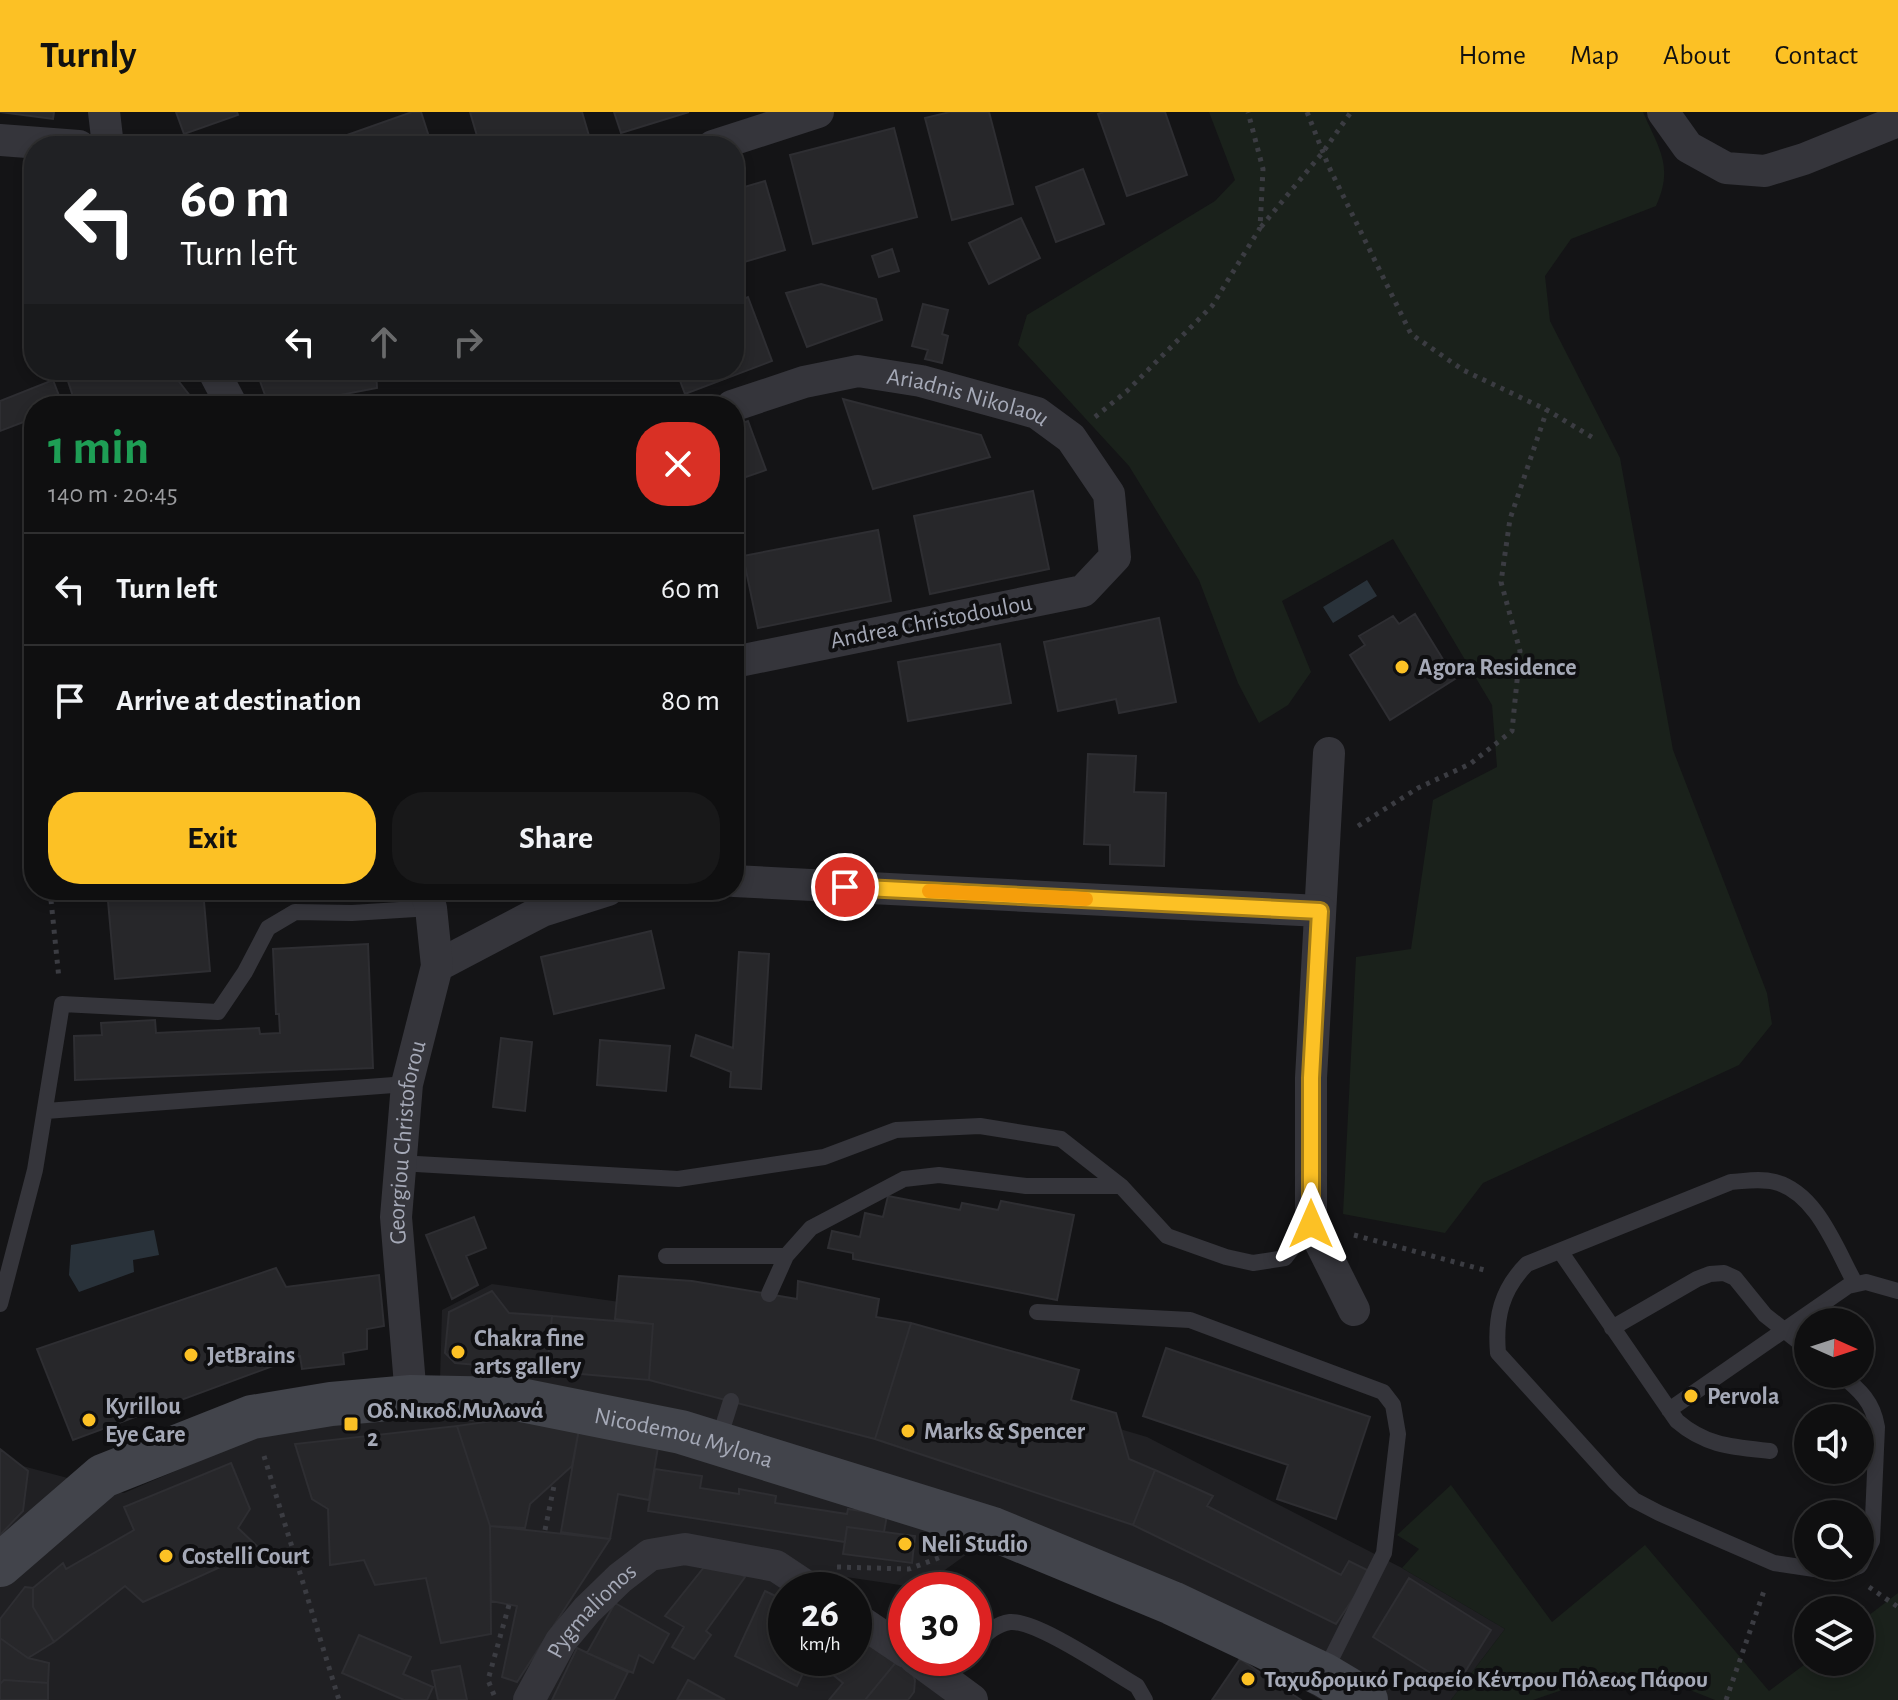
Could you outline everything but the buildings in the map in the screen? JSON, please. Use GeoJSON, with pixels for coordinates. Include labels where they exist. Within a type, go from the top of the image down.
{"type":"FeatureCollection","features":[{"type":"Feature","properties":{"kind":"main road","name":"Nicodemou Mylona"},"geometry":{"type":"LineString","coordinates":[[0,1565],[103,1476],[252,1417],[331,1404],[411,1397],[516,1399],[681,1432],[993,1529],[1172,1603],[1324,1675],[1366,1700]]}},
{"type":"Feature","properties":{"kind":"street"},"geometry":{"type":"LineString","coordinates":[[104,112],[107,136]]}},
{"type":"Feature","properties":{"kind":"street"},"geometry":{"type":"LineString","coordinates":[[744,136],[818,112]]}},
{"type":"Feature","properties":{"kind":"street"},"geometry":{"type":"LineString","coordinates":[[1663,112],[1688,147],[1726,168],[1765,171],[1804,159],[1898,121]]}},
{"type":"Feature","properties":{"kind":"street"},"geometry":{"type":"LineString","coordinates":[[0,140],[24,142]]}},
{"type":"Feature","properties":{"kind":"street","name":"Ariadnis Nikolaou"},"geometry":{"type":"LineString","coordinates":[[744,402],[804,382],[858,371],[921,381],[1037,413],[1071,438],[1109,494],[1115,557]]}},
{"type":"Feature","properties":{"kind":"street","name":"Andrea Christodoulou"},"geometry":{"type":"LineString","coordinates":[[744,660],[1083,591],[1115,557]]}},
{"type":"Feature","properties":{"kind":"street"},"geometry":{"type":"LineString","coordinates":[[1329,753],[1311,1078],[1311,1224],[1354,1310]]}},
{"type":"Feature","properties":{"kind":"street"},"geometry":{"type":"LineString","coordinates":[[744,882],[1320,911]]}},
{"type":"Feature","properties":{"kind":"street","name":"Georgiou Christoforou"},"geometry":{"type":"LineString","coordinates":[[411,1397],[396,1217],[407,1084],[437,966],[428,900]]}},
{"type":"Feature","properties":{"kind":"street"},"geometry":{"type":"LineString","coordinates":[[437,966],[542,911],[577,900]]}},
{"type":"Feature","properties":{"kind":"street","name":"Pygmalionos"},"geometry":{"type":"LineString","coordinates":[[529,1700],[561,1641],[620,1578],[650,1555],[685,1549],[776,1566],[785,1572]]}},
{"type":"Feature","properties":{"kind":"street"},"geometry":{"type":"LineString","coordinates":[[943,1678],[972,1700]]}},
{"type":"Feature","properties":{"kind":"lane"},"geometry":{"type":"LineString","coordinates":[[0,1304],[35,1170],[62,1004],[218,1012],[245,972],[268,928],[295,912],[352,913],[423,900]]}},
{"type":"Feature","properties":{"kind":"lane"},"geometry":{"type":"LineString","coordinates":[[46,1111],[407,1084]]}},
{"type":"Feature","properties":{"kind":"lane"},"geometry":{"type":"LineString","coordinates":[[399,1163],[678,1179],[824,1157],[896,1130],[980,1126],[1061,1139],[1121,1186],[1167,1236],[1226,1257],[1253,1263],[1285,1258],[1311,1224]]}},
{"type":"Feature","properties":{"kind":"lane"},"geometry":{"type":"LineString","coordinates":[[769,1294],[786,1256],[811,1228],[904,1179],[939,1175],[1026,1186],[1121,1186]]}},
{"type":"Feature","properties":{"kind":"lane"},"geometry":{"type":"LineString","coordinates":[[1794,1566],[1774,1563],[1634,1500],[1498,1353],[1496,1324],[1513,1278],[1527,1264],[1731,1182],[1759,1180],[1778,1183],[1794,1191],[1818,1216],[1855,1283]]}},
{"type":"Feature","properties":{"kind":"lane"},"geometry":{"type":"LineString","coordinates":[[1560,1251],[1669,1410],[1692,1434],[1709,1441],[1770,1451]]}},
{"type":"Feature","properties":{"kind":"lane"},"geometry":{"type":"LineString","coordinates":[[666,1256],[786,1256]]}},
{"type":"Feature","properties":{"kind":"lane"},"geometry":{"type":"LineString","coordinates":[[1612,1328],[1697,1279],[1724,1273],[1735,1278],[1765,1315],[1794,1337]]}},
{"type":"Feature","properties":{"kind":"lane"},"geometry":{"type":"LineString","coordinates":[[1669,1410],[1855,1283],[1866,1282],[1898,1291]]}},
{"type":"Feature","properties":{"kind":"lane"},"geometry":{"type":"LineString","coordinates":[[1037,1312],[1190,1320],[1383,1392],[1393,1405],[1398,1434],[1384,1553],[1324,1675]]}},
{"type":"Feature","properties":{"kind":"lane"},"geometry":{"type":"LineString","coordinates":[[1856,1388],[1874,1410],[1877,1427],[1874,1500]]}},
{"type":"Feature","properties":{"kind":"lane"},"geometry":{"type":"LineString","coordinates":[[717,1444],[731,1401]]}},
{"type":"Feature","properties":{"kind":"lane"},"geometry":{"type":"LineString","coordinates":[[992,1630],[1010,1622],[1040,1629],[1137,1686],[1145,1700]]}},
{"type":"Feature","properties":{"kind":"path"},"geometry":{"type":"LineString","coordinates":[[1248,112],[1263,169],[1260,228]]}},
{"type":"Feature","properties":{"kind":"path"},"geometry":{"type":"LineString","coordinates":[[1307,112],[1323,152],[1411,334],[1463,370],[1547,410],[1595,439]]}},
{"type":"Feature","properties":{"kind":"path"},"geometry":{"type":"LineString","coordinates":[[1071,438],[1127,391],[1212,306],[1260,228],[1323,152],[1351,112]]}},
{"type":"Feature","properties":{"kind":"path"},"geometry":{"type":"LineString","coordinates":[[1323,848],[1418,788],[1470,764],[1512,731],[1520,651],[1501,582],[1510,519],[1547,410]]}},
{"type":"Feature","properties":{"kind":"path"},"geometry":{"type":"LineString","coordinates":[[51,900],[62,1004]]}},
{"type":"Feature","properties":{"kind":"path"},"geometry":{"type":"LineString","coordinates":[[1311,1224],[1513,1278]]}},
{"type":"Feature","properties":{"kind":"path"},"geometry":{"type":"LineString","coordinates":[[252,1417],[339,1700]]}},
{"type":"Feature","properties":{"kind":"path"},"geometry":{"type":"LineString","coordinates":[[545,1530],[555,1481]]}},
{"type":"Feature","properties":{"kind":"path"},"geometry":{"type":"LineString","coordinates":[[776,1566],[909,1569],[941,1557],[993,1529]]}},
{"type":"Feature","properties":{"kind":"path"},"geometry":{"type":"LineString","coordinates":[[1726,1700],[1774,1563]]}},
{"type":"Feature","properties":{"kind":"path"},"geometry":{"type":"LineString","coordinates":[[496,1700],[488,1680],[509,1605]]}},
{"type":"Feature","properties":{"kind":"shaded area"},"geometry":{"type":"Polygon","coordinates":[[[1209,112],[1643,112],[1662,158],[1664,180],[1656,206],[1571,239],[1545,276],[1550,321],[1620,458],[1673,750],[1767,993],[1772,1024],[1739,1065],[1483,1183],[1445,1233],[1343,1214],[1356,957],[1411,949],[1433,800],[1497,767],[1492,705],[1393,539],[1282,601],[1311,672],[1288,705],[1259,723],[1238,683],[1199,580],[1129,466],[1018,345],[1027,315],[1215,201],[1235,180],[1209,112]]]}},
{"type":"Feature","properties":{"kind":"shaded area"},"geometry":{"type":"Polygon","coordinates":[[[1367,580],[1377,596],[1333,623],[1323,607],[1367,580]]]}},
{"type":"Feature","properties":{"kind":"shaded area"},"geometry":{"type":"Polygon","coordinates":[[[154,1230],[159,1255],[133,1260],[134,1272],[79,1292],[69,1275],[71,1245],[154,1230]]]}},
{"type":"Feature","properties":{"kind":"shaded area"},"geometry":{"type":"Polygon","coordinates":[[[492,1284],[755,1321],[1147,1437],[1402,1568],[1505,1629],[1451,1700],[1321,1700],[1251,1658],[985,1541],[942,1572],[888,1572],[888,1583],[872,1581],[872,1572],[813,1572],[779,1567],[781,1572],[768,1572],[768,1676],[872,1676],[872,1634],[888,1645],[888,1676],[932,1676],[966,1700],[0,1700],[0,1460],[124,1493],[271,1430],[439,1417],[442,1310],[492,1284]]]}},
{"type":"Feature","properties":{"kind":"shaded area"},"geometry":{"type":"Polygon","coordinates":[[[1451,1485],[1552,1622],[1645,1545],[1769,1691],[1794,1672],[1794,1676],[1874,1676],[1874,1611],[1898,1593],[1898,1700],[1715,1700],[1655,1676],[1600,1677],[1533,1700],[1451,1700],[1505,1629],[1402,1568],[1419,1549],[1397,1535],[1451,1485]]]}},
{"type":"Feature","properties":{"kind":"slow traffic"},"geometry":{"type":"LineString","coordinates":[[929,891],[1086,899]]}},
{"type":"Feature","properties":{"kind":"place","name":"Agora Residence"},"geometry":{"type":"Point","coordinates":[1402,667]}},
{"type":"Feature","properties":{"kind":"place","name":"Chakra fine arts gallery"},"geometry":{"type":"Point","coordinates":[458,1352]}},
{"type":"Feature","properties":{"kind":"place","name":"JetBrains"},"geometry":{"type":"Point","coordinates":[191,1355]}},
{"type":"Feature","properties":{"kind":"place","name":"Pervola"},"geometry":{"type":"Point","coordinates":[1691,1396]}},
{"type":"Feature","properties":{"kind":"place","name":"Kyrillou Eye Care"},"geometry":{"type":"Point","coordinates":[89,1420]}},
{"type":"Feature","properties":{"kind":"place","name":"Οδ.Νικοδ.Μυλωνά 2"},"geometry":{"type":"Point","coordinates":[351,1424]}},
{"type":"Feature","properties":{"kind":"place","name":"Marks & Spencer"},"geometry":{"type":"Point","coordinates":[908,1431]}},
{"type":"Feature","properties":{"kind":"place","name":"Neli Studio"},"geometry":{"type":"Point","coordinates":[905,1544]}},
{"type":"Feature","properties":{"kind":"place","name":"Costelli Court"},"geometry":{"type":"Point","coordinates":[166,1556]}},
{"type":"Feature","properties":{"kind":"place","name":"Ταχυδρομικό Γραφείο Κέντρου Πόλεως Πάφου"},"geometry":{"type":"Point","coordinates":[1248,1679]}},
{"type":"Feature","properties":{"kind":"route"},"geometry":{"type":"LineString","coordinates":[[845,887],[1320,911],[1311,1078],[1311,1224]]}}]}
